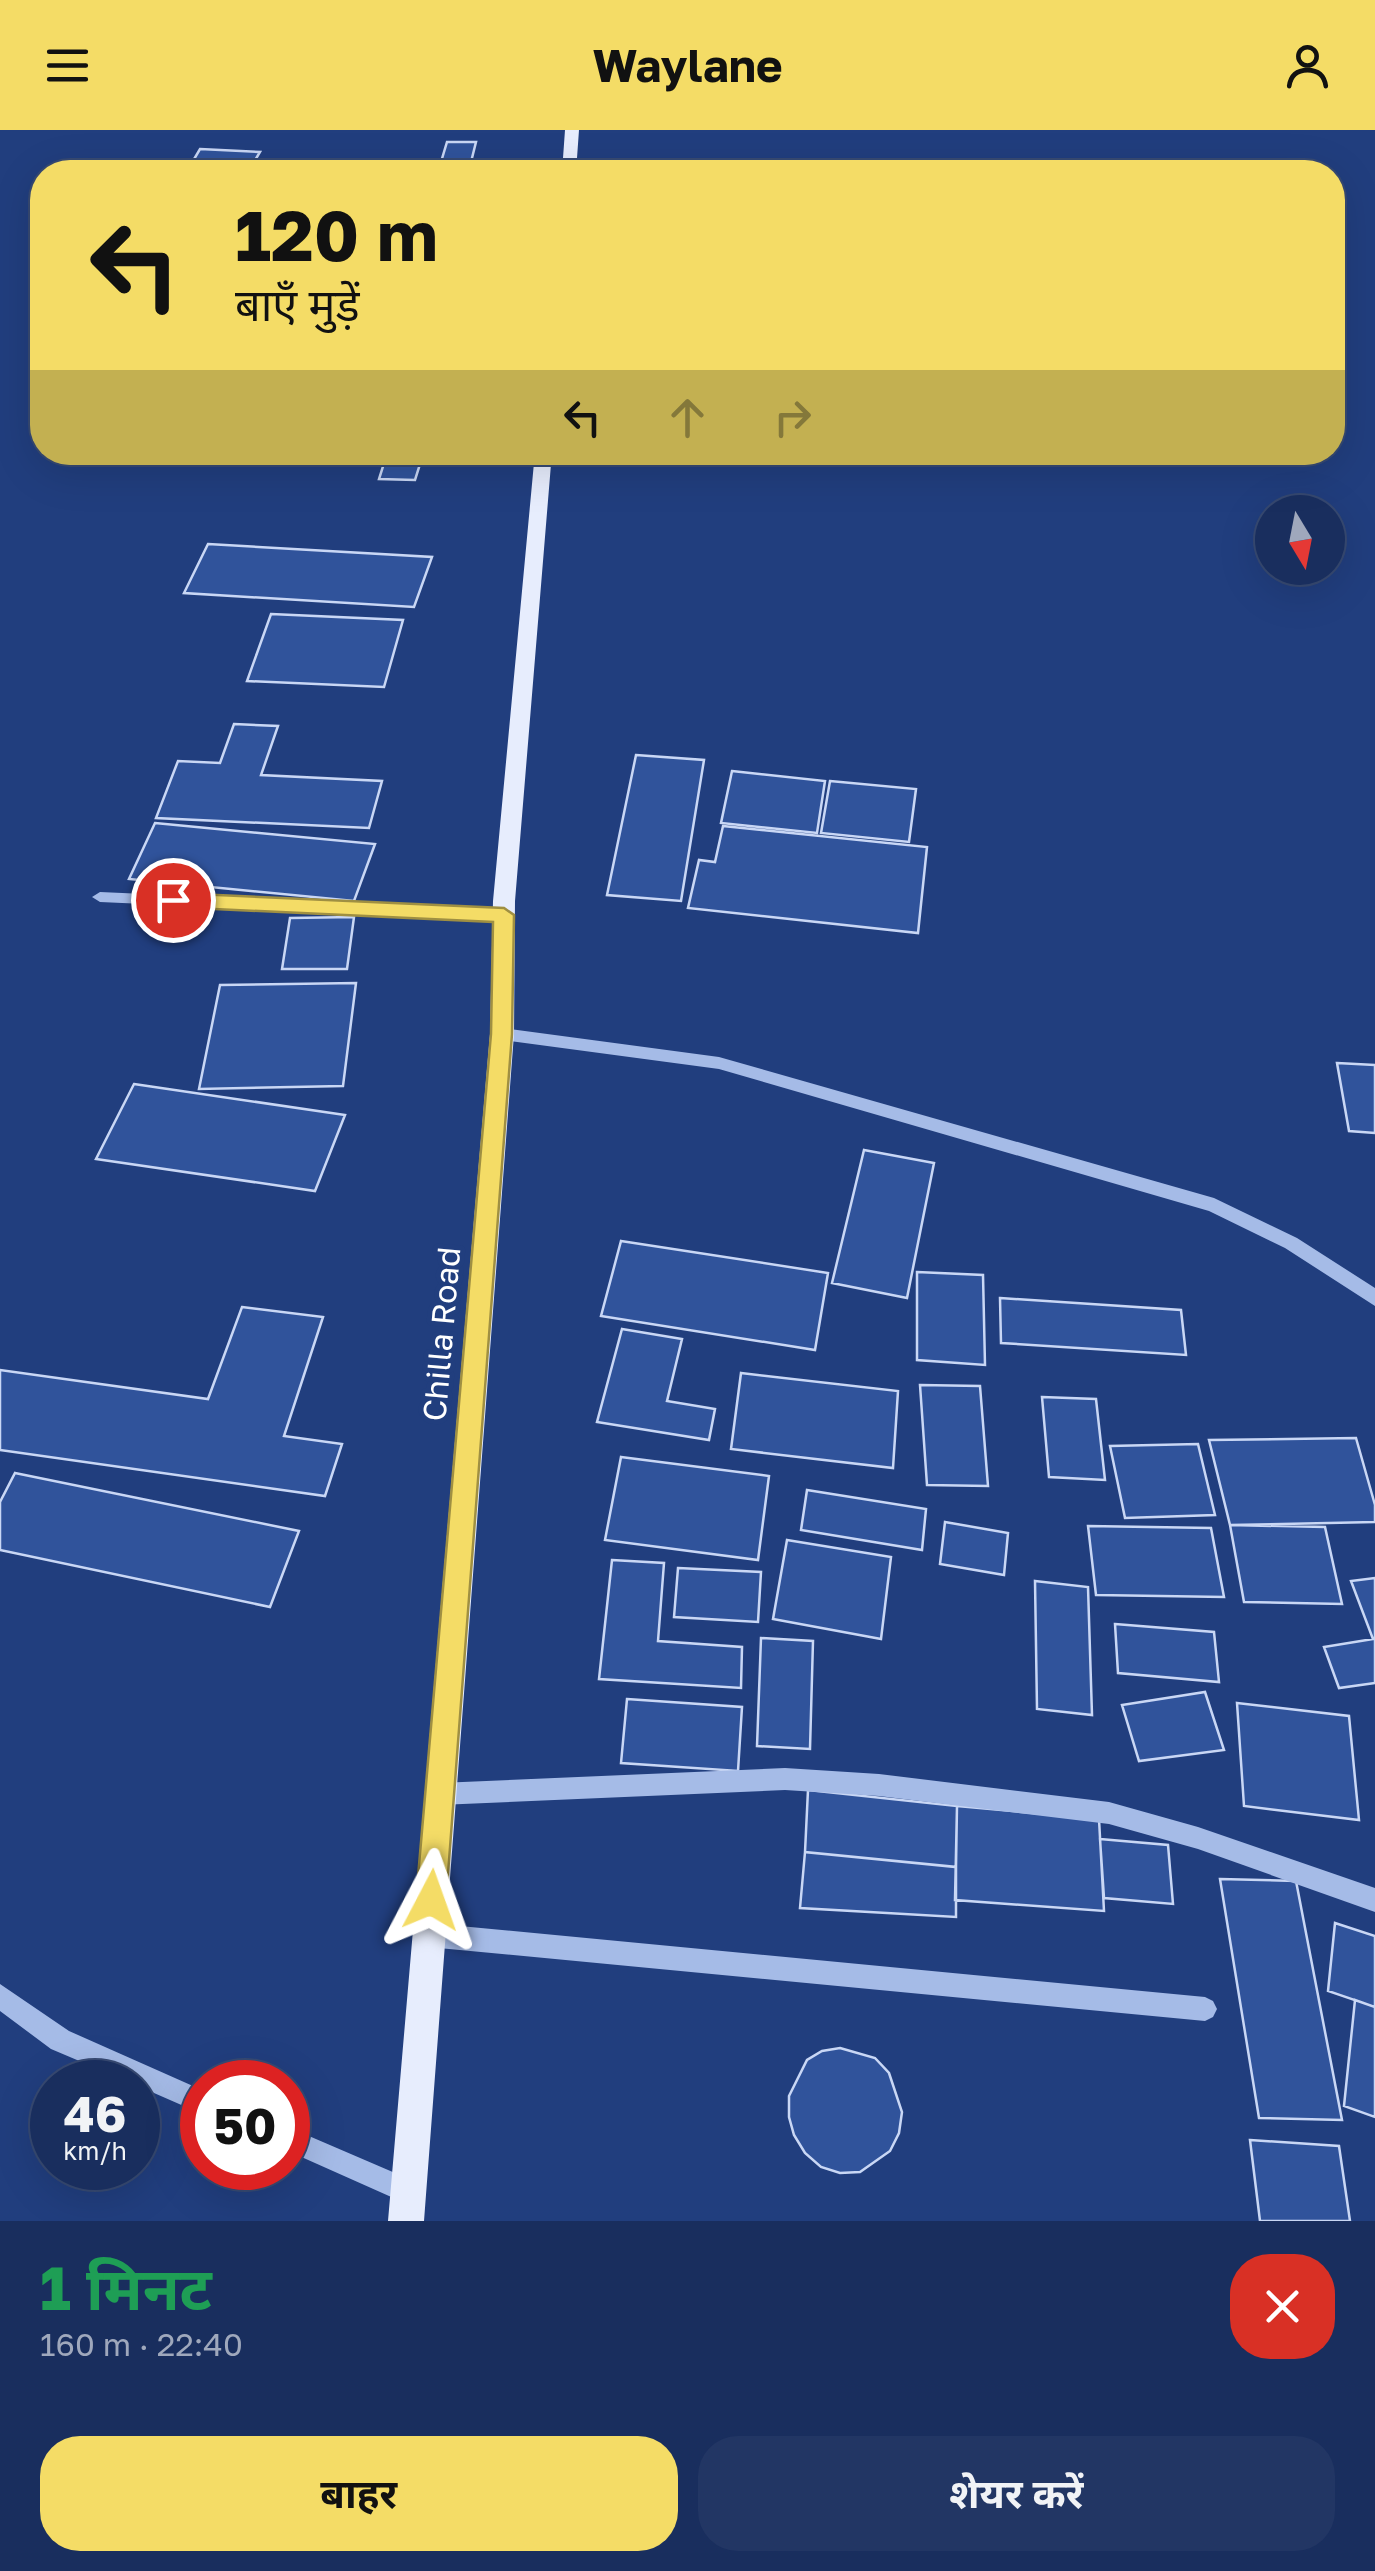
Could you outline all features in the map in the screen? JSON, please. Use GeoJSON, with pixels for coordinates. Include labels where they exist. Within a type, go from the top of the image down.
{"type":"FeatureCollection","features":[{"type":"Feature","properties":{"kind":"main road"},"geometry":{"type":"LineString","coordinates":[[569,160],[572,130]]}},
{"type":"Feature","properties":{"kind":"main road","name":"Chilla Road"},"geometry":{"type":"LineString","coordinates":[[406,2221],[502,1034],[504,915],[543,465]]}},
{"type":"Feature","properties":{"kind":"street"},"geometry":{"type":"LineString","coordinates":[[100,896],[504,915]]}},
{"type":"Feature","properties":{"kind":"street"},"geometry":{"type":"LineString","coordinates":[[502,1034],[719,1063],[1214,1206],[1291,1243],[1375,1298]]}},
{"type":"Feature","properties":{"kind":"street"},"geometry":{"type":"LineString","coordinates":[[439,1794],[785,1780],[879,1785],[1109,1813],[1198,1838],[1375,1900]]}},
{"type":"Feature","properties":{"kind":"street"},"geometry":{"type":"LineString","coordinates":[[428,1935],[1204,2009]]}},
{"type":"Feature","properties":{"kind":"street"},"geometry":{"type":"LineString","coordinates":[[0,1996],[60,2040],[180,2092]]}},
{"type":"Feature","properties":{"kind":"street"},"geometry":{"type":"LineString","coordinates":[[310,2149],[407,2191]]}},
{"type":"Feature","properties":{"kind":"building"},"geometry":{"type":"Polygon","coordinates":[[[447,142],[476,142],[472,160],[442,160],[447,142]]]}},
{"type":"Feature","properties":{"kind":"building"},"geometry":{"type":"Polygon","coordinates":[[[200,149],[260,152],[255,160],[194,160],[200,149]]]}},
{"type":"Feature","properties":{"kind":"building"},"geometry":{"type":"Polygon","coordinates":[[[383,465],[420,465],[415,480],[379,479],[383,465]]]}},
{"type":"Feature","properties":{"kind":"building"},"geometry":{"type":"Polygon","coordinates":[[[208,544],[432,557],[414,607],[184,593],[208,544]]]}},
{"type":"Feature","properties":{"kind":"building"},"geometry":{"type":"Polygon","coordinates":[[[271,614],[403,620],[384,687],[247,681],[271,614]]]}},
{"type":"Feature","properties":{"kind":"building"},"geometry":{"type":"Polygon","coordinates":[[[234,724],[278,726],[261,775],[382,781],[369,828],[156,818],[178,761],[220,763],[234,724]]]}},
{"type":"Feature","properties":{"kind":"building"},"geometry":{"type":"Polygon","coordinates":[[[636,755],[704,760],[681,901],[607,895],[636,755]]]}},
{"type":"Feature","properties":{"kind":"building"},"geometry":{"type":"Polygon","coordinates":[[[732,771],[825,781],[817,833],[721,823],[732,771]]]}},
{"type":"Feature","properties":{"kind":"building"},"geometry":{"type":"Polygon","coordinates":[[[830,781],[916,789],[909,842],[821,833],[830,781]]]}},
{"type":"Feature","properties":{"kind":"building"},"geometry":{"type":"Polygon","coordinates":[[[155,823],[375,844],[354,901],[129,879],[155,823]]]}},
{"type":"Feature","properties":{"kind":"building"},"geometry":{"type":"Polygon","coordinates":[[[723,826],[927,847],[918,933],[688,908],[699,860],[715,862],[723,826]]]}},
{"type":"Feature","properties":{"kind":"building"},"geometry":{"type":"Polygon","coordinates":[[[354,917],[347,969],[282,969],[290,918],[354,917]]]}},
{"type":"Feature","properties":{"kind":"building"},"geometry":{"type":"Polygon","coordinates":[[[356,983],[343,1086],[199,1089],[220,985],[356,983]]]}},
{"type":"Feature","properties":{"kind":"building"},"geometry":{"type":"Polygon","coordinates":[[[1337,1063],[1375,1065],[1375,1133],[1349,1131],[1337,1063]]]}},
{"type":"Feature","properties":{"kind":"building"},"geometry":{"type":"Polygon","coordinates":[[[134,1084],[345,1115],[315,1191],[96,1159],[134,1084]]]}},
{"type":"Feature","properties":{"kind":"building"},"geometry":{"type":"Polygon","coordinates":[[[864,1150],[934,1163],[907,1298],[832,1283],[864,1150]]]}},
{"type":"Feature","properties":{"kind":"building"},"geometry":{"type":"Polygon","coordinates":[[[621,1241],[828,1273],[815,1350],[601,1316],[621,1241]]]}},
{"type":"Feature","properties":{"kind":"building"},"geometry":{"type":"Polygon","coordinates":[[[917,1272],[983,1275],[985,1365],[917,1360],[917,1272]]]}},
{"type":"Feature","properties":{"kind":"building"},"geometry":{"type":"Polygon","coordinates":[[[1000,1298],[1181,1310],[1186,1355],[1001,1343],[1000,1298]]]}},
{"type":"Feature","properties":{"kind":"building"},"geometry":{"type":"Polygon","coordinates":[[[242,1307],[323,1317],[284,1436],[342,1444],[325,1496],[0,1450],[0,1370],[208,1399],[242,1307]]]}},
{"type":"Feature","properties":{"kind":"building"},"geometry":{"type":"Polygon","coordinates":[[[622,1329],[682,1339],[667,1401],[715,1409],[709,1440],[597,1422],[622,1329]]]}},
{"type":"Feature","properties":{"kind":"building"},"geometry":{"type":"Polygon","coordinates":[[[741,1373],[898,1391],[893,1468],[731,1449],[741,1373]]]}},
{"type":"Feature","properties":{"kind":"building"},"geometry":{"type":"Polygon","coordinates":[[[920,1385],[980,1386],[988,1486],[927,1485],[920,1385]]]}},
{"type":"Feature","properties":{"kind":"building"},"geometry":{"type":"Polygon","coordinates":[[[1042,1397],[1096,1399],[1105,1480],[1049,1477],[1042,1397]]]}},
{"type":"Feature","properties":{"kind":"building"},"geometry":{"type":"Polygon","coordinates":[[[1356,1438],[1375,1505],[1375,1522],[1230,1525],[1209,1440],[1356,1438]]]}},
{"type":"Feature","properties":{"kind":"building"},"geometry":{"type":"Polygon","coordinates":[[[1198,1444],[1215,1515],[1125,1518],[1110,1446],[1198,1444]]]}},
{"type":"Feature","properties":{"kind":"building"},"geometry":{"type":"Polygon","coordinates":[[[621,1457],[769,1476],[758,1560],[605,1540],[621,1457]]]}},
{"type":"Feature","properties":{"kind":"building"},"geometry":{"type":"Polygon","coordinates":[[[15,1473],[299,1531],[270,1607],[0,1550],[0,1502],[15,1473]]]}},
{"type":"Feature","properties":{"kind":"building"},"geometry":{"type":"Polygon","coordinates":[[[807,1490],[926,1509],[922,1550],[801,1530],[807,1490]]]}},
{"type":"Feature","properties":{"kind":"building"},"geometry":{"type":"Polygon","coordinates":[[[945,1522],[1008,1533],[1004,1575],[940,1564],[945,1522]]]}},
{"type":"Feature","properties":{"kind":"building"},"geometry":{"type":"Polygon","coordinates":[[[1230,1525],[1325,1527],[1342,1604],[1244,1602],[1230,1525]]]}},
{"type":"Feature","properties":{"kind":"building"},"geometry":{"type":"Polygon","coordinates":[[[1088,1526],[1211,1528],[1224,1597],[1096,1595],[1088,1526]]]}},
{"type":"Feature","properties":{"kind":"building"},"geometry":{"type":"Polygon","coordinates":[[[787,1540],[891,1557],[881,1639],[773,1619],[787,1540]]]}},
{"type":"Feature","properties":{"kind":"building"},"geometry":{"type":"Polygon","coordinates":[[[612,1560],[664,1563],[658,1641],[742,1647],[741,1688],[599,1679],[612,1560]]]}},
{"type":"Feature","properties":{"kind":"building"},"geometry":{"type":"Polygon","coordinates":[[[678,1568],[761,1572],[758,1622],[674,1617],[678,1568]]]}},
{"type":"Feature","properties":{"kind":"building"},"geometry":{"type":"Polygon","coordinates":[[[1375,1578],[1375,1683],[1339,1688],[1324,1647],[1373,1639],[1351,1581],[1375,1578]]]}},
{"type":"Feature","properties":{"kind":"building"},"geometry":{"type":"Polygon","coordinates":[[[1035,1581],[1088,1587],[1092,1715],[1037,1709],[1035,1581]]]}},
{"type":"Feature","properties":{"kind":"building"},"geometry":{"type":"Polygon","coordinates":[[[1115,1624],[1214,1632],[1219,1682],[1118,1673],[1115,1624]]]}},
{"type":"Feature","properties":{"kind":"building"},"geometry":{"type":"Polygon","coordinates":[[[761,1638],[813,1641],[810,1749],[757,1746],[761,1638]]]}},
{"type":"Feature","properties":{"kind":"building"},"geometry":{"type":"Polygon","coordinates":[[[1205,1692],[1224,1750],[1139,1761],[1122,1705],[1205,1692]]]}},
{"type":"Feature","properties":{"kind":"building"},"geometry":{"type":"Polygon","coordinates":[[[627,1699],[742,1707],[738,1771],[621,1763],[627,1699]]]}},
{"type":"Feature","properties":{"kind":"building"},"geometry":{"type":"Polygon","coordinates":[[[1237,1703],[1349,1716],[1359,1820],[1244,1806],[1237,1703]]]}},
{"type":"Feature","properties":{"kind":"building"},"geometry":{"type":"Polygon","coordinates":[[[808,1790],[957,1806],[956,1867],[805,1852],[808,1790]]]}},
{"type":"Feature","properties":{"kind":"building"},"geometry":{"type":"Polygon","coordinates":[[[957,1806],[1099,1819],[1104,1911],[955,1900],[957,1806]]]}},
{"type":"Feature","properties":{"kind":"building"},"geometry":{"type":"Polygon","coordinates":[[[1100,1839],[1168,1845],[1173,1904],[1104,1898],[1100,1839]]]}},
{"type":"Feature","properties":{"kind":"building"},"geometry":{"type":"Polygon","coordinates":[[[805,1852],[956,1867],[956,1917],[800,1908],[805,1852]]]}},
{"type":"Feature","properties":{"kind":"building"},"geometry":{"type":"Polygon","coordinates":[[[1220,1879],[1296,1881],[1342,2120],[1259,2118],[1220,1879]]]}},
{"type":"Feature","properties":{"kind":"building"},"geometry":{"type":"Polygon","coordinates":[[[1335,1923],[1375,1936],[1375,2007],[1328,1991],[1335,1923]]]}},
{"type":"Feature","properties":{"kind":"building"},"geometry":{"type":"Polygon","coordinates":[[[1355,2000],[1375,2007],[1375,2117],[1344,2106],[1355,2000]]]}},
{"type":"Feature","properties":{"kind":"building"},"geometry":{"type":"Polygon","coordinates":[[[840,2048],[875,2058],[889,2073],[902,2112],[899,2133],[890,2151],[860,2172],[840,2173],[821,2167],[805,2153],[789,2117],[789,2096],[807,2060],[822,2051],[840,2048]]]}},
{"type":"Feature","properties":{"kind":"building"},"geometry":{"type":"Polygon","coordinates":[[[1250,2140],[1339,2146],[1350,2221],[1260,2221],[1250,2140]]]}},
{"type":"Feature","properties":{"kind":"route"},"geometry":{"type":"LineString","coordinates":[[173,900],[504,915],[502,1034],[431,1900]]}}]}
